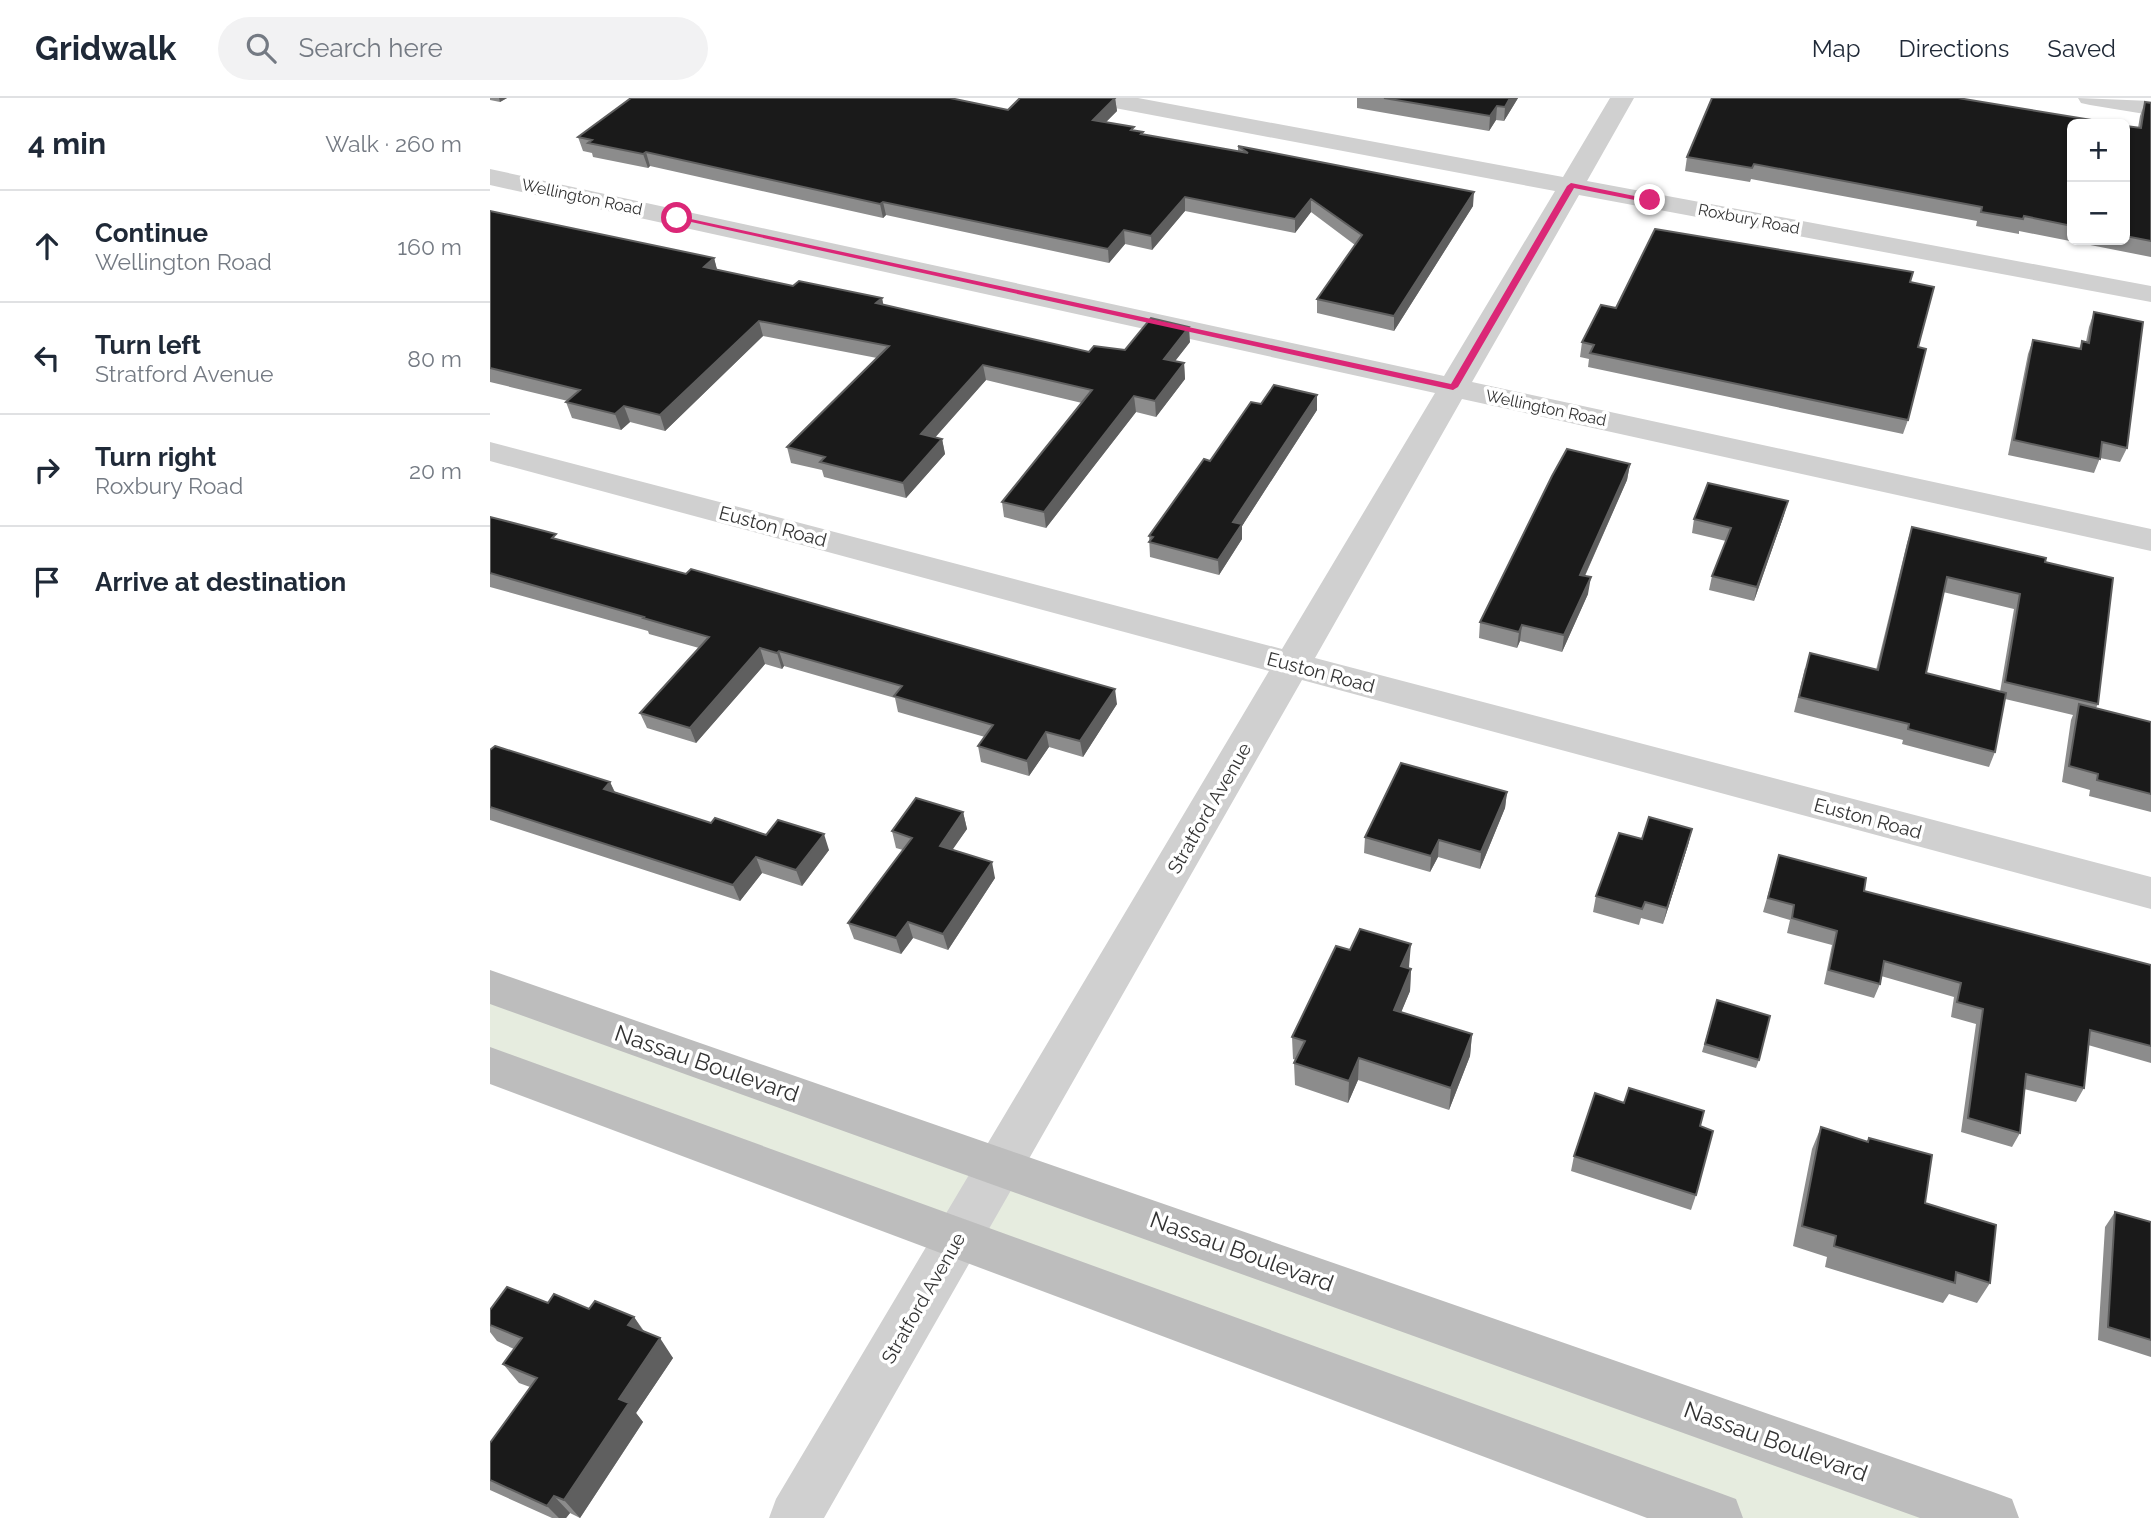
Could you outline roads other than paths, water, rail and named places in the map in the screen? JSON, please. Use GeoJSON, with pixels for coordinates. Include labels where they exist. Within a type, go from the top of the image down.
{"type":"FeatureCollection","features":[{"type":"Feature","properties":{"kind":"main road","name":"Nassau Boulevard"},"geometry":{"type":"LineString","coordinates":[[490,987],[1993,1518]]}},
{"type":"Feature","properties":{"kind":"main road"},"geometry":{"type":"LineString","coordinates":[[490,1065],[1717,1518]]}},
{"type":"Feature","properties":{"kind":"street","name":"Roxbury Road"},"geometry":{"type":"LineString","coordinates":[[1100,98],[2151,294]]}},
{"type":"Feature","properties":{"kind":"street","name":"Stratford Avenue"},"geometry":{"type":"LineString","coordinates":[[795,1518],[1622,98]]}},
{"type":"Feature","properties":{"kind":"street"},"geometry":{"type":"LineString","coordinates":[[2090,98],[2151,108]]}},
{"type":"Feature","properties":{"kind":"street","name":"Wellington Road"},"geometry":{"type":"LineString","coordinates":[[490,177],[2151,541]]}},
{"type":"Feature","properties":{"kind":"street","name":"Euston Road"},"geometry":{"type":"LineString","coordinates":[[490,451],[2151,893]]}}]}
